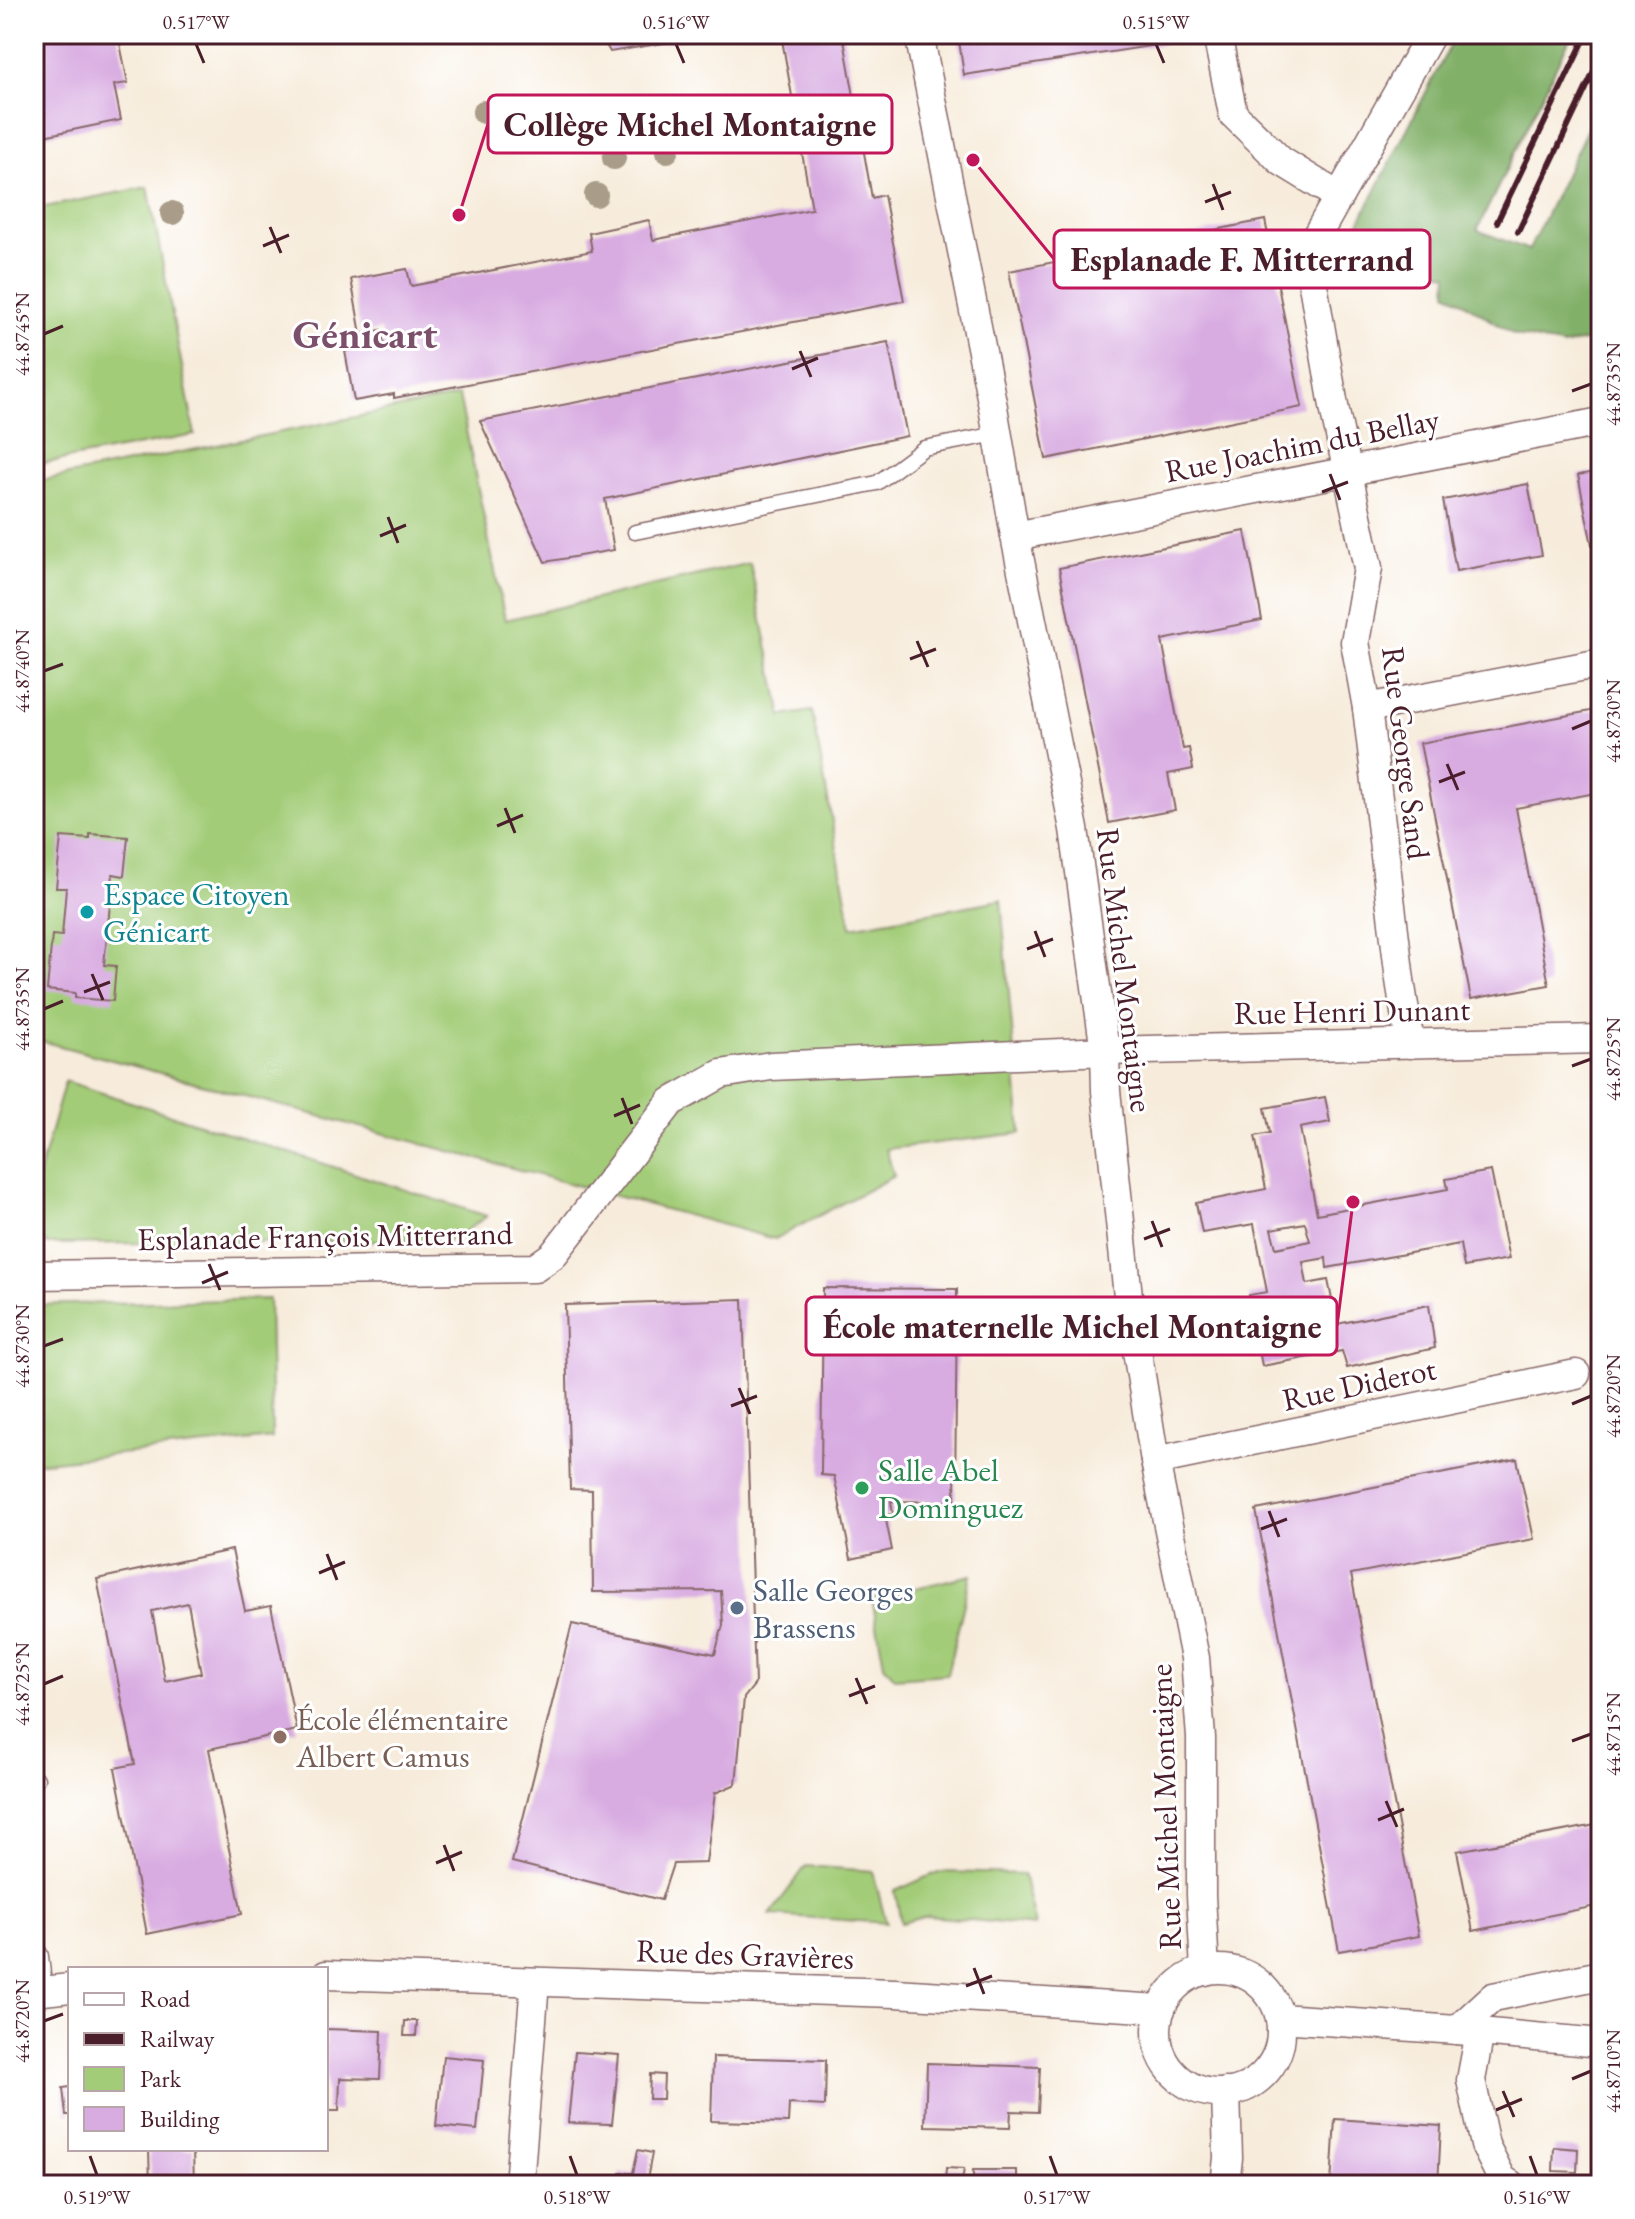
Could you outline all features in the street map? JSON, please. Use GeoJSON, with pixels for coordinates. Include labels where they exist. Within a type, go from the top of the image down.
{"type":"FeatureCollection","features":[{"type":"Feature","properties":{"kind":"street","name":"Rue Michel Montaigne"},"geometry":{"type":"LineString","coordinates":[[919,34],[1074,829],[1105,1051],[1106,1091],[1128,1296],[1155,1461],[1195,1658],[1201,1738],[1201,1895],[1205,1971]]}},
{"type":"Feature","properties":{"kind":"street"},"geometry":{"type":"LineString","coordinates":[[1217,34],[1233,114],[1281,161],[1338,196]]}},
{"type":"Feature","properties":{"kind":"street","name":"Rue George Sand"},"geometry":{"type":"LineString","coordinates":[[1410,1044],[1367,708],[1355,642],[1368,568],[1332,396],[1310,256],[1312,244],[1338,196],[1431,34]]}},
{"type":"Feature","properties":{"kind":"street","name":"Rue Joachim du Bellay"},"geometry":{"type":"LineString","coordinates":[[1015,536],[1601,422]]}},
{"type":"Feature","properties":{"kind":"street"},"geometry":{"type":"LineString","coordinates":[[1367,708],[1601,663]]}},
{"type":"Feature","properties":{"kind":"street","name":"Rue Henri Dunant"},"geometry":{"type":"LineString","coordinates":[[1105,1051],[1601,1039]]}},
{"type":"Feature","properties":{"kind":"street","name":"Esplanade François Mitterrand"},"geometry":{"type":"LineString","coordinates":[[34,1275],[535,1268],[553,1255],[671,1102],[721,1074],[771,1066],[1105,1051]]}},
{"type":"Feature","properties":{"kind":"street","name":"Rue Diderot"},"geometry":{"type":"LineString","coordinates":[[1155,1461],[1576,1374]]}},
{"type":"Feature","properties":{"kind":"street"},"geometry":{"type":"LineString","coordinates":[[34,1957],[36,1991],[68,1988]]}},
{"type":"Feature","properties":{"kind":"street"},"geometry":{"type":"LineString","coordinates":[[1205,1971],[1237,1971],[1252,1978],[1275,2003],[1280,2018],[1281,2039],[1275,2059],[1263,2076],[1246,2087],[1226,2092],[1205,2091],[1186,2083],[1170,2069],[1161,2051],[1157,2030],[1161,2009],[1171,1992],[1186,1978],[1205,1971]]}},
{"type":"Feature","properties":{"kind":"street","name":"Rue des Gravières"},"geometry":{"type":"LineString","coordinates":[[328,1975],[895,1993],[1161,2009]]}},
{"type":"Feature","properties":{"kind":"street"},"geometry":{"type":"LineString","coordinates":[[1511,2185],[1502,2179],[1485,2145],[1471,2080],[1468,2031],[1493,1997],[1601,1975]]}},
{"type":"Feature","properties":{"kind":"street"},"geometry":{"type":"LineString","coordinates":[[519,2185],[535,1982]]}},
{"type":"Feature","properties":{"kind":"street"},"geometry":{"type":"LineString","coordinates":[[1280,2018],[1601,2043]]}},
{"type":"Feature","properties":{"kind":"street"},"geometry":{"type":"LineString","coordinates":[[1225,2185],[1228,2158],[1226,2092]]}},
{"type":"Feature","properties":{"kind":"lane"},"geometry":{"type":"LineString","coordinates":[[635,532],[877,483],[924,448],[997,434]]}},
{"type":"Feature","properties":{"kind":"green space"},"geometry":{"type":"Polygon","coordinates":[[[1456,34],[1572,34],[1477,230],[1529,250],[1601,100],[1601,337],[1563,346],[1513,334],[1447,292],[1448,274],[1343,254],[1456,34]]]}},
{"type":"Feature","properties":{"kind":"green space"},"geometry":{"type":"Polygon","coordinates":[[[148,187],[195,435],[34,465],[34,209],[148,187]]]}},
{"type":"Feature","properties":{"kind":"green space"},"geometry":{"type":"Polygon","coordinates":[[[459,396],[505,620],[750,563],[782,716],[812,711],[851,927],[1001,900],[1021,1133],[886,1149],[894,1176],[775,1239],[34,1039],[34,482],[459,396]]]}},
{"type":"Feature","properties":{"kind":"green space"},"geometry":{"type":"Polygon","coordinates":[[[65,1081],[487,1216],[452,1240],[49,1244],[34,1240],[34,1191],[65,1081]]]}},
{"type":"Feature","properties":{"kind":"green space"},"geometry":{"type":"Polygon","coordinates":[[[269,1299],[272,1438],[35,1463],[34,1305],[269,1299]]]}},
{"type":"Feature","properties":{"kind":"green space"},"geometry":{"type":"Polygon","coordinates":[[[971,1575],[947,1674],[895,1678],[884,1665],[872,1598],[971,1575]]]}},
{"type":"Feature","properties":{"kind":"green space"},"geometry":{"type":"Polygon","coordinates":[[[806,1866],[873,1871],[886,1923],[770,1915],[806,1866]]]}},
{"type":"Feature","properties":{"kind":"green space"},"geometry":{"type":"Polygon","coordinates":[[[938,1872],[1023,1874],[1035,1926],[927,1916],[901,1923],[895,1891],[938,1872]]]}},
{"type":"Feature","properties":{"kind":"building"},"geometry":{"type":"Polygon","coordinates":[[[34,34],[118,34],[128,83],[114,85],[121,120],[34,138],[34,34]]]}},
{"type":"Feature","properties":{"kind":"building"},"geometry":{"type":"Polygon","coordinates":[[[600,34],[693,34],[694,38],[610,52],[600,34]]]}},
{"type":"Feature","properties":{"kind":"building"},"geometry":{"type":"Polygon","coordinates":[[[781,34],[843,34],[872,198],[884,195],[904,301],[394,398],[394,394],[354,401],[345,351],[384,344],[381,330],[361,334],[351,279],[407,269],[411,286],[592,251],[589,233],[649,220],[653,240],[812,209],[781,34]]]}},
{"type":"Feature","properties":{"kind":"building"},"geometry":{"type":"Polygon","coordinates":[[[958,34],[1175,34],[1176,42],[964,75],[958,34]]]}},
{"type":"Feature","properties":{"kind":"building"},"geometry":{"type":"Polygon","coordinates":[[[1265,220],[1302,407],[1046,459],[1009,271],[1265,220]]]}},
{"type":"Feature","properties":{"kind":"building"},"geometry":{"type":"Polygon","coordinates":[[[888,342],[907,436],[605,499],[614,550],[545,562],[480,421],[888,342]]]}},
{"type":"Feature","properties":{"kind":"building"},"geometry":{"type":"Polygon","coordinates":[[[1601,471],[1601,544],[1592,545],[1578,475],[1601,471]]]}},
{"type":"Feature","properties":{"kind":"building"},"geometry":{"type":"Polygon","coordinates":[[[1528,484],[1542,555],[1456,571],[1443,500],[1528,484]]]}},
{"type":"Feature","properties":{"kind":"building"},"geometry":{"type":"Polygon","coordinates":[[[1245,531],[1262,620],[1162,640],[1183,749],[1189,748],[1193,769],[1168,774],[1175,810],[1109,823],[1059,568],[1245,531]]]}},
{"type":"Feature","properties":{"kind":"building"},"geometry":{"type":"Polygon","coordinates":[[[1601,709],[1601,792],[1516,808],[1549,985],[1471,999],[1420,743],[1601,709]]]}},
{"type":"Feature","properties":{"kind":"building","name":"Espace Citoyen Génicart"},"geometry":{"type":"Polygon","coordinates":[[[90,834],[128,837],[124,876],[113,874],[104,965],[116,966],[113,1001],[75,998],[75,993],[47,990],[52,935],[62,936],[66,888],[56,888],[61,837],[90,839],[90,834]]]}},
{"type":"Feature","properties":{"kind":"building"},"geometry":{"type":"Polygon","coordinates":[[[1325,1097],[1330,1122],[1300,1128],[1317,1214],[1448,1189],[1446,1179],[1491,1171],[1509,1259],[1464,1267],[1460,1244],[1327,1268],[1326,1258],[1303,1262],[1307,1284],[1328,1280],[1337,1324],[1429,1305],[1435,1348],[1347,1368],[1342,1351],[1262,1366],[1249,1295],[1267,1292],[1254,1224],[1202,1233],[1196,1203],[1266,1189],[1255,1136],[1270,1133],[1265,1108],[1325,1097]],[[1305,1223],[1271,1229],[1276,1248],[1310,1241],[1305,1223]]]}},
{"type":"Feature","properties":{"kind":"building"},"geometry":{"type":"Polygon","coordinates":[[[823,1288],[957,1289],[955,1502],[891,1501],[893,1514],[885,1515],[892,1550],[851,1559],[834,1476],[821,1475],[823,1288]]]}},
{"type":"Feature","properties":{"kind":"building","name":"Salle Georges Brassens"},"geometry":{"type":"Polygon","coordinates":[[[743,1299],[755,1684],[744,1698],[736,1784],[715,1793],[706,1863],[673,1864],[661,1900],[512,1862],[572,1624],[715,1654],[723,1625],[721,1591],[593,1592],[592,1490],[570,1489],[565,1305],[743,1299]]]}},
{"type":"Feature","properties":{"kind":"building"},"geometry":{"type":"Polygon","coordinates":[[[1517,1459],[1534,1539],[1351,1574],[1419,1936],[1339,1951],[1256,1510],[1517,1459]]]}},
{"type":"Feature","properties":{"kind":"building"},"geometry":{"type":"Polygon","coordinates":[[[232,1550],[245,1611],[271,1606],[297,1730],[209,1749],[242,1914],[147,1934],[115,1768],[135,1764],[97,1579],[232,1550]],[[188,1603],[152,1611],[165,1681],[201,1673],[188,1603]]]}},
{"type":"Feature","properties":{"kind":"building"},"geometry":{"type":"Polygon","coordinates":[[[1601,1824],[1601,1905],[1473,1931],[1457,1851],[1601,1824]]]}},
{"type":"Feature","properties":{"kind":"building"},"geometry":{"type":"Polygon","coordinates":[[[405,2021],[417,2021],[416,2036],[404,2036],[405,2021]]]}},
{"type":"Feature","properties":{"kind":"building"},"geometry":{"type":"Polygon","coordinates":[[[328,2029],[382,2031],[380,2079],[340,2078],[339,2111],[328,2111],[328,2029]]]}},
{"type":"Feature","properties":{"kind":"building"},"geometry":{"type":"Polygon","coordinates":[[[575,2052],[619,2055],[612,2124],[568,2123],[575,2052]]]}},
{"type":"Feature","properties":{"kind":"building"},"geometry":{"type":"Polygon","coordinates":[[[443,2056],[484,2060],[477,2130],[436,2126],[443,2056]]]}},
{"type":"Feature","properties":{"kind":"building"},"geometry":{"type":"Polygon","coordinates":[[[713,2057],[826,2060],[825,2106],[789,2104],[788,2123],[711,2121],[713,2057]]]}},
{"type":"Feature","properties":{"kind":"building"},"geometry":{"type":"Polygon","coordinates":[[[927,2063],[1040,2067],[1038,2112],[1011,2111],[1010,2128],[925,2126],[927,2063]]]}},
{"type":"Feature","properties":{"kind":"building"},"geometry":{"type":"Polygon","coordinates":[[[650,2074],[664,2075],[663,2099],[649,2099],[650,2074]]]}},
{"type":"Feature","properties":{"kind":"building"},"geometry":{"type":"Polygon","coordinates":[[[68,2087],[68,2115],[66,2115],[63,2088],[68,2087]]]}},
{"type":"Feature","properties":{"kind":"building"},"geometry":{"type":"Polygon","coordinates":[[[1335,2119],[1441,2126],[1438,2185],[1331,2185],[1335,2119]]]}},
{"type":"Feature","properties":{"kind":"building"},"geometry":{"type":"Polygon","coordinates":[[[1554,2147],[1578,2149],[1577,2172],[1553,2171],[1554,2147]]]}},
{"type":"Feature","properties":{"kind":"building"},"geometry":{"type":"Polygon","coordinates":[[[638,2150],[652,2153],[646,2185],[618,2185],[620,2173],[633,2173],[638,2150]]]}},
{"type":"Feature","properties":{"kind":"building"},"geometry":{"type":"Polygon","coordinates":[[[149,2151],[193,2151],[194,2185],[150,2185],[149,2151]]]}},
{"type":"Feature","properties":{"kind":"building"},"geometry":{"type":"Polygon","coordinates":[[[946,2168],[964,2169],[962,2181],[945,2181],[946,2168]]]}},
{"type":"Feature","properties":{"kind":"building"},"geometry":{"type":"Polygon","coordinates":[[[973,2170],[1017,2170],[1017,2182],[973,2182],[973,2170]]]}},
{"type":"Feature","properties":{"kind":"railway"},"geometry":{"type":"LineString","coordinates":[[1497,222],[1587,34]]}},
{"type":"Feature","properties":{"kind":"railway"},"geometry":{"type":"LineString","coordinates":[[1518,232],[1601,57]]}},
{"type":"Feature","properties":{"kind":"place","name":"Esplanade F. Mitterrand"},"geometry":{"type":"Point","coordinates":[973,160]}},
{"type":"Feature","properties":{"kind":"place","name":"Collège Michel Montaigne"},"geometry":{"type":"Point","coordinates":[459,215]}},
{"type":"Feature","properties":{"kind":"place","name":"Espace Citoyen Génicart"},"geometry":{"type":"Point","coordinates":[87,912]}},
{"type":"Feature","properties":{"kind":"place","name":"École maternelle Michel Montaigne"},"geometry":{"type":"Point","coordinates":[1353,1202]}},
{"type":"Feature","properties":{"kind":"place","name":"Salle Abel Dominguez"},"geometry":{"type":"Point","coordinates":[862,1488]}},
{"type":"Feature","properties":{"kind":"place","name":"Salle Georges Brassens"},"geometry":{"type":"Point","coordinates":[737,1608]}},
{"type":"Feature","properties":{"kind":"place","name":"École élémentaire Albert Camus"},"geometry":{"type":"Point","coordinates":[280,1737]}},
{"type":"Feature","properties":{"kind":"district","name":"Génicart"},"geometry":{"type":"Point","coordinates":[365,334]}}]}
